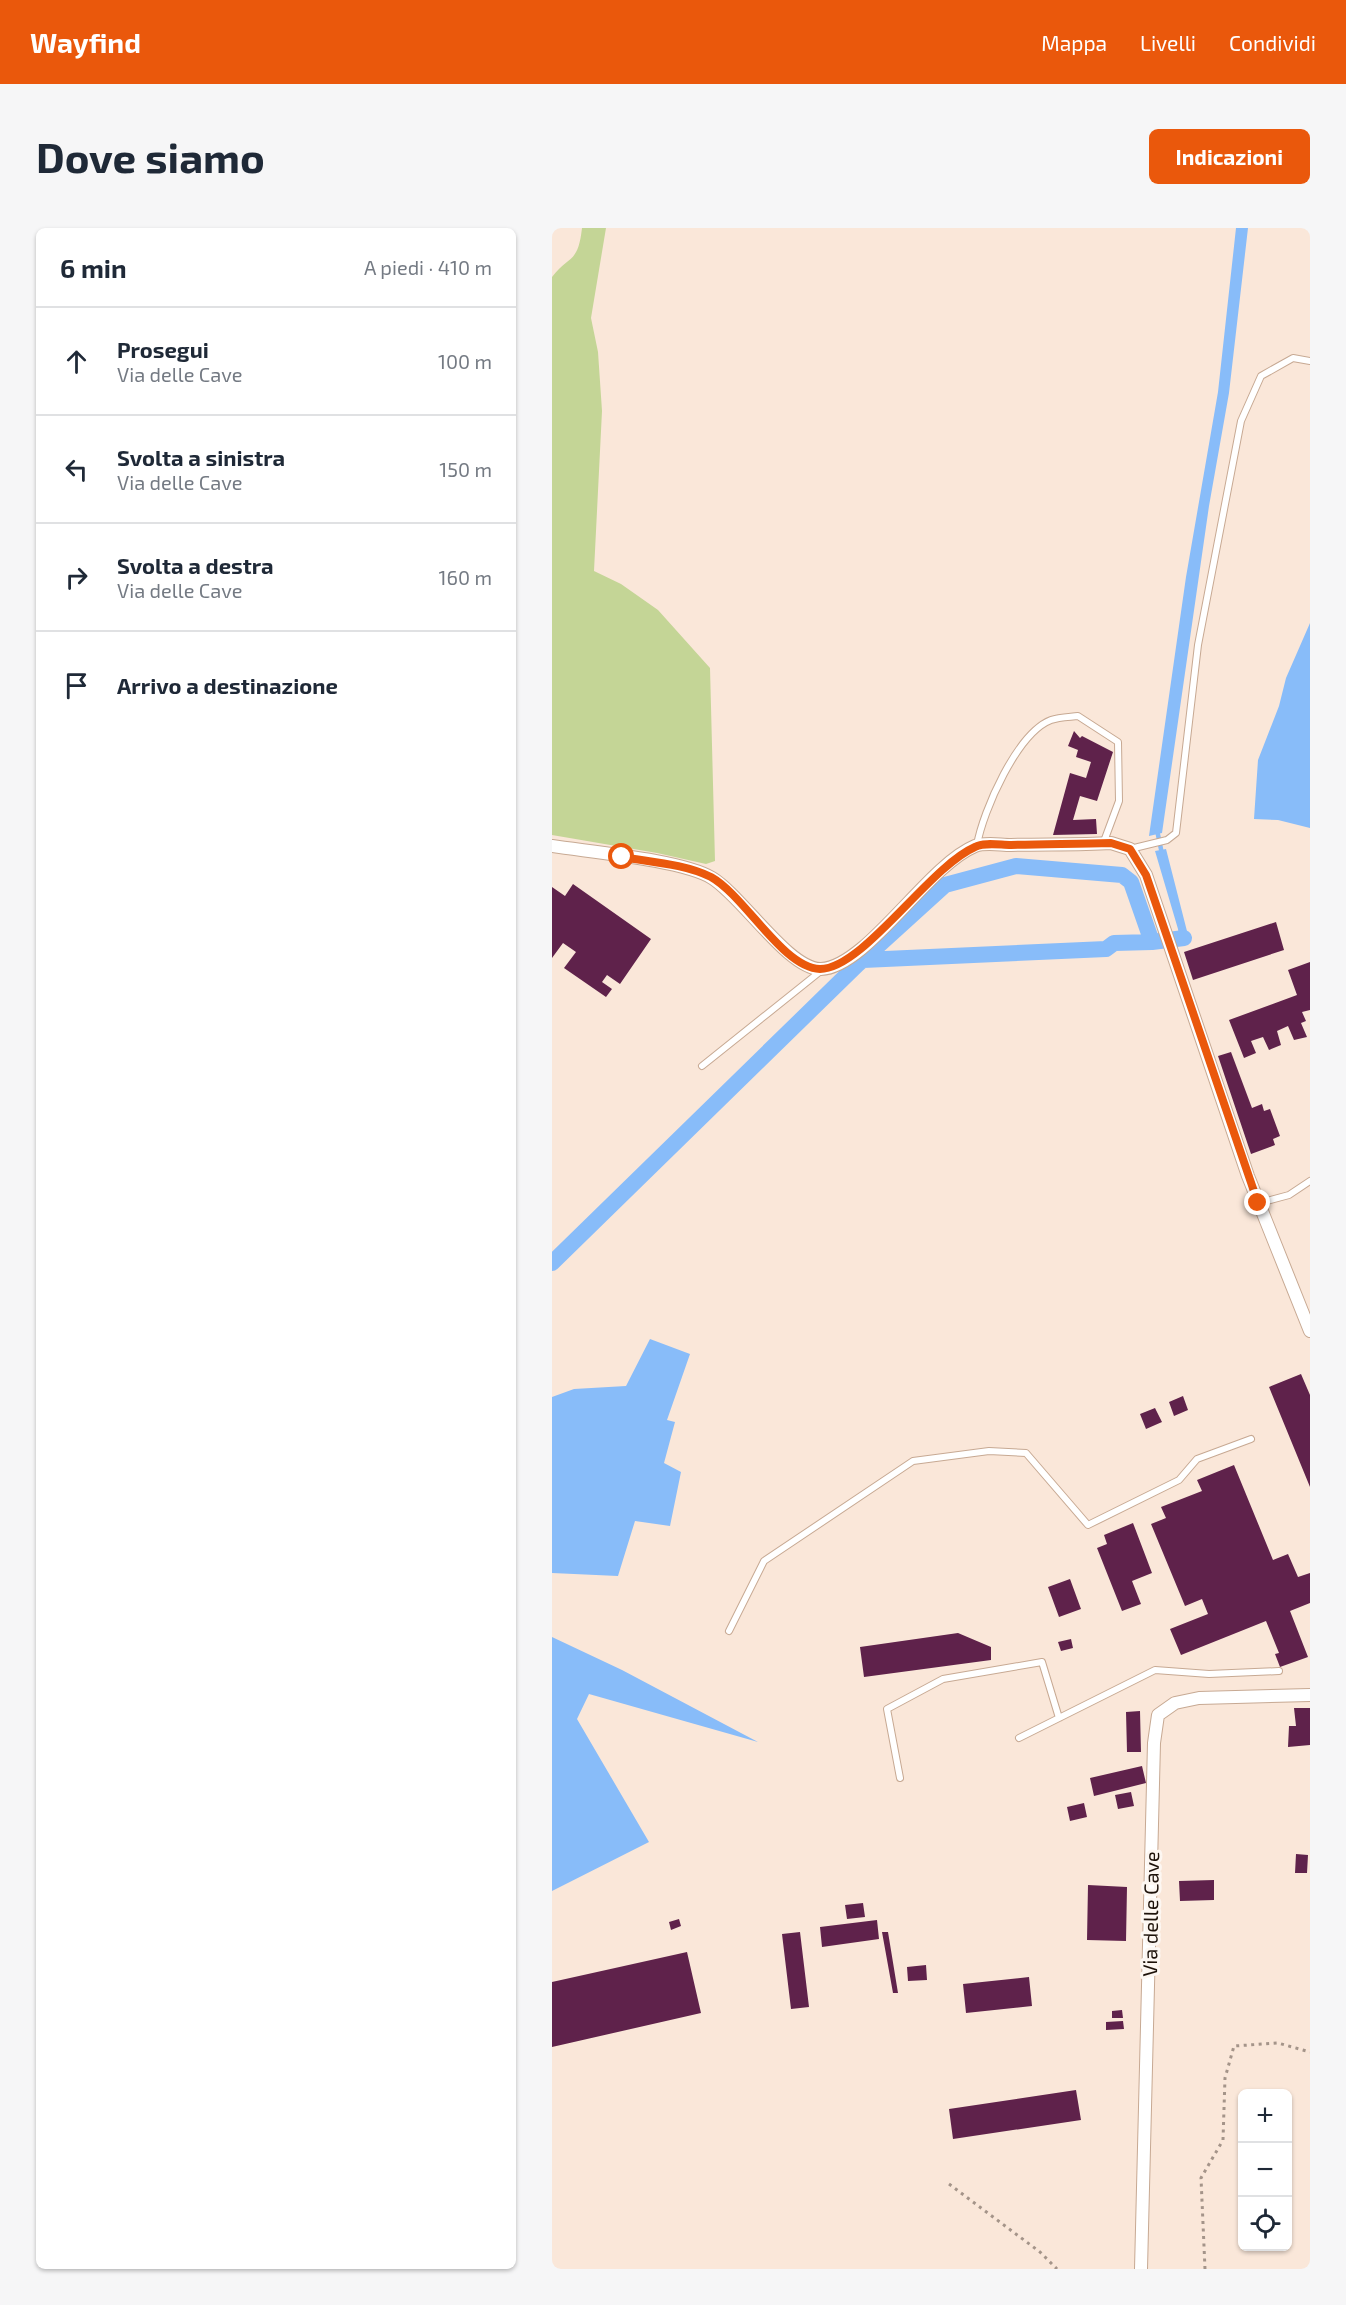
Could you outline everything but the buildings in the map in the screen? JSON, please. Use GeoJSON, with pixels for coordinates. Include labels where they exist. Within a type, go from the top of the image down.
{"type":"FeatureCollection","features":[{"type":"Feature","properties":{"kind":"street"},"geometry":{"type":"LineString","coordinates":[[552,846],[683,868],[711,878],[736,898],[787,952],[807,967],[823,969],[846,961],[901,912],[946,864],[977,845],[1103,844],[1130,849],[1146,875],[1258,1203],[1310,1330]]}},
{"type":"Feature","properties":{"kind":"street","name":"Via delle Cave"},"geometry":{"type":"LineString","coordinates":[[1142,2269],[1154,1743],[1158,1715],[1175,1703],[1199,1698],[1310,1695]]}},
{"type":"Feature","properties":{"kind":"lane"},"geometry":{"type":"LineString","coordinates":[[1130,849],[1167,840],[1176,833],[1198,645],[1241,421],[1261,376],[1293,358],[1310,361]]}},
{"type":"Feature","properties":{"kind":"lane"},"geometry":{"type":"LineString","coordinates":[[977,845],[981,822],[1023,742],[1050,720],[1078,716],[1118,742],[1119,801],[1103,844]]}},
{"type":"Feature","properties":{"kind":"lane"},"geometry":{"type":"LineString","coordinates":[[702,1066],[823,969]]}},
{"type":"Feature","properties":{"kind":"lane"},"geometry":{"type":"LineString","coordinates":[[1258,1203],[1289,1195],[1310,1181]]}},
{"type":"Feature","properties":{"kind":"lane"},"geometry":{"type":"LineString","coordinates":[[729,1631],[764,1561],[913,1461],[989,1451],[1026,1453],[1088,1525],[1179,1480],[1197,1459],[1251,1439]]}},
{"type":"Feature","properties":{"kind":"lane"},"geometry":{"type":"LineString","coordinates":[[900,1778],[887,1709],[943,1679],[1042,1662],[1059,1718]]}},
{"type":"Feature","properties":{"kind":"lane"},"geometry":{"type":"LineString","coordinates":[[1019,1738],[1155,1670],[1209,1674],[1279,1671]]}},
{"type":"Feature","properties":{"kind":"path"},"geometry":{"type":"LineString","coordinates":[[1205,2269],[1201,2178],[1223,2140],[1225,2078],[1234,2046],[1278,2043],[1310,2052]]}},
{"type":"Feature","properties":{"kind":"path"},"geometry":{"type":"LineString","coordinates":[[949,2184],[1040,2252],[1058,2269]]}},
{"type":"Feature","properties":{"kind":"green space"},"geometry":{"type":"Polygon","coordinates":[[[582,228],[606,228],[591,318],[598,352],[602,411],[594,571],[621,584],[658,610],[710,668],[715,861],[706,864],[552,835],[552,277],[575,254],[582,228]]]}},
{"type":"Feature","properties":{"kind":"water"},"geometry":{"type":"Polygon","coordinates":[[[1236,228],[1248,228],[1229,393],[1209,506],[1162,833],[1149,836],[1186,577],[1218,392],[1236,228]]]}},
{"type":"Feature","properties":{"kind":"water"},"geometry":{"type":"Polygon","coordinates":[[[1310,623],[1310,828],[1278,820],[1254,819],[1258,760],[1279,706],[1286,678],[1310,623]]]}},
{"type":"Feature","properties":{"kind":"water"},"geometry":{"type":"Polygon","coordinates":[[[1166,849],[1189,939],[1187,942],[1180,943],[1155,851],[1166,849]]]}},
{"type":"Feature","properties":{"kind":"water"},"geometry":{"type":"Polygon","coordinates":[[[650,1339],[690,1354],[667,1420],[675,1422],[664,1463],[681,1472],[670,1526],[635,1521],[618,1576],[552,1573],[552,1397],[574,1389],[626,1386],[650,1339]]]}},
{"type":"Feature","properties":{"kind":"water"},"geometry":{"type":"Polygon","coordinates":[[[552,1637],[622,1670],[758,1742],[589,1694],[577,1719],[649,1842],[552,1891],[552,1637]]]}},
{"type":"Feature","properties":{"kind":"waterway"},"geometry":{"type":"LineString","coordinates":[[1157,830],[1162,854]]}},
{"type":"Feature","properties":{"kind":"waterway"},"geometry":{"type":"LineString","coordinates":[[552,1263],[858,964],[945,885],[1016,866],[1122,875],[1131,882],[1152,942],[1184,938]]}},
{"type":"Feature","properties":{"kind":"waterway"},"geometry":{"type":"LineString","coordinates":[[863,960],[1106,949],[1114,943],[1152,942]]}},
{"type":"Feature","properties":{"kind":"route"},"geometry":{"type":"LineString","coordinates":[[622,857],[683,868],[711,878],[736,898],[787,952],[807,967],[823,969],[846,961],[901,912],[946,864],[977,845],[1111,843],[1130,849],[1146,875],[1258,1203]]}}]}
